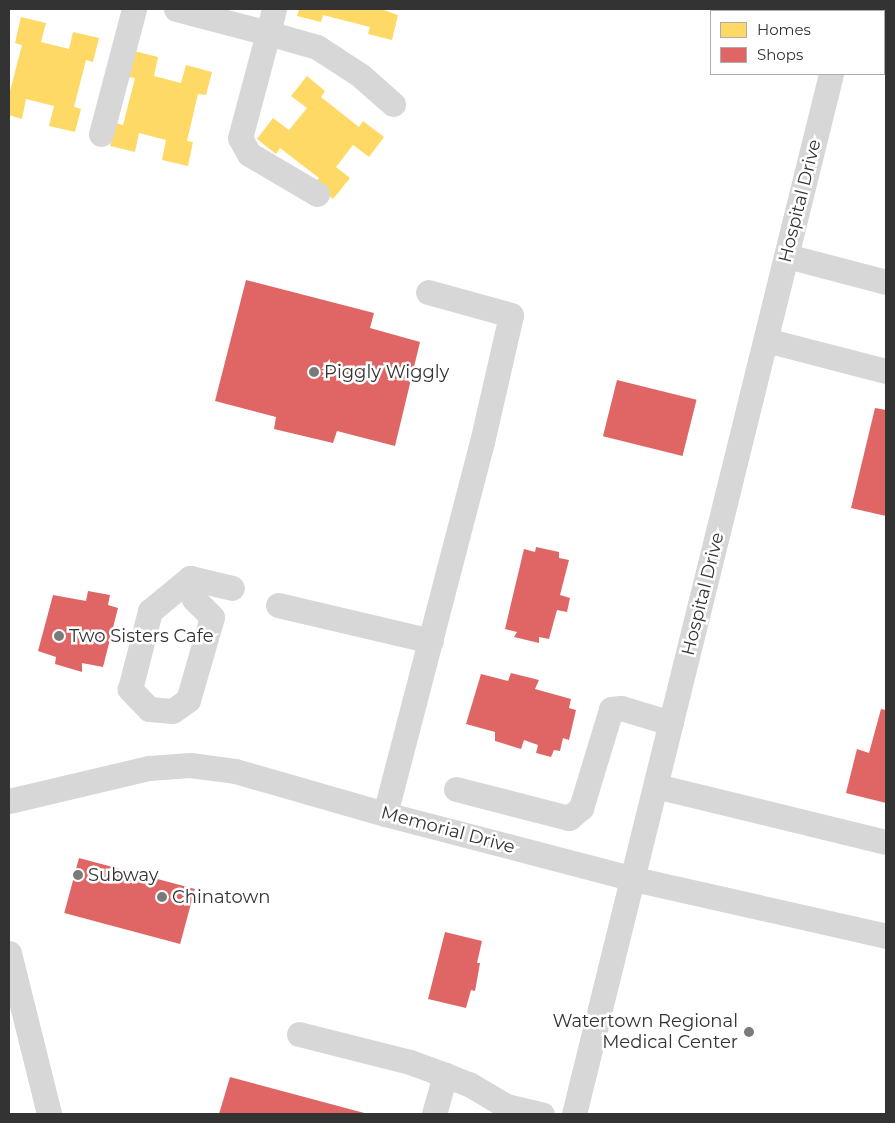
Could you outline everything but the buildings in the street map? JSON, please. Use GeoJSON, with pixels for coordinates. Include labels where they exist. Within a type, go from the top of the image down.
{"type":"FeatureCollection","features":[{"type":"Feature","properties":{"kind":"street"},"geometry":{"type":"LineString","coordinates":[[101,134],[134,9]]}},
{"type":"Feature","properties":{"kind":"street"},"geometry":{"type":"LineString","coordinates":[[176,9],[317,47],[360,75],[393,104]]}},
{"type":"Feature","properties":{"kind":"street"},"geometry":{"type":"LineString","coordinates":[[274,9],[240,138],[249,154],[317,194]]}},
{"type":"Feature","properties":{"kind":"street","name":"Hospital Drive"},"geometry":{"type":"LineString","coordinates":[[574,1114],[634,879],[831,75]]}},
{"type":"Feature","properties":{"kind":"street"},"geometry":{"type":"LineString","coordinates":[[786,256],[886,282]]}},
{"type":"Feature","properties":{"kind":"street"},"geometry":{"type":"LineString","coordinates":[[385,814],[482,442],[511,315],[428,292]]}},
{"type":"Feature","properties":{"kind":"street"},"geometry":{"type":"LineString","coordinates":[[766,340],[886,371]]}},
{"type":"Feature","properties":{"kind":"street"},"geometry":{"type":"LineString","coordinates":[[190,578],[194,598],[212,617],[188,700],[172,711],[149,708],[130,689],[150,611],[190,578]]}},
{"type":"Feature","properties":{"kind":"street"},"geometry":{"type":"LineString","coordinates":[[190,578],[232,588]]}},
{"type":"Feature","properties":{"kind":"street"},"geometry":{"type":"LineString","coordinates":[[278,605],[431,641]]}},
{"type":"Feature","properties":{"kind":"street"},"geometry":{"type":"LineString","coordinates":[[456,789],[569,818],[581,808],[610,709],[621,708],[671,722]]}},
{"type":"Feature","properties":{"kind":"street","name":"Memorial Drive"},"geometry":{"type":"LineString","coordinates":[[9,801],[149,768],[190,765],[235,771],[385,814],[634,879],[886,936]]}},
{"type":"Feature","properties":{"kind":"street"},"geometry":{"type":"LineString","coordinates":[[656,786],[886,842]]}},
{"type":"Feature","properties":{"kind":"street"},"geometry":{"type":"LineString","coordinates":[[9,953],[49,1114]]}},
{"type":"Feature","properties":{"kind":"street"},"geometry":{"type":"LineString","coordinates":[[299,1034],[410,1062],[469,1084],[506,1106],[542,1114]]}},
{"type":"Feature","properties":{"kind":"street"},"geometry":{"type":"LineString","coordinates":[[434,1114],[445,1074]]}},
{"type":"Feature","properties":{"kind":"place","name":"Piggly Wiggly"},"geometry":{"type":"Point","coordinates":[314,372]}},
{"type":"Feature","properties":{"kind":"place","name":"Two Sisters Cafe"},"geometry":{"type":"Point","coordinates":[59,636]}},
{"type":"Feature","properties":{"kind":"place","name":"Subway"},"geometry":{"type":"Point","coordinates":[78,875]}},
{"type":"Feature","properties":{"kind":"place","name":"Chinatown"},"geometry":{"type":"Point","coordinates":[162,897]}},
{"type":"Feature","properties":{"kind":"place","name":"Watertown Regional Medical Center"},"geometry":{"type":"Point","coordinates":[749,1032]}}]}
